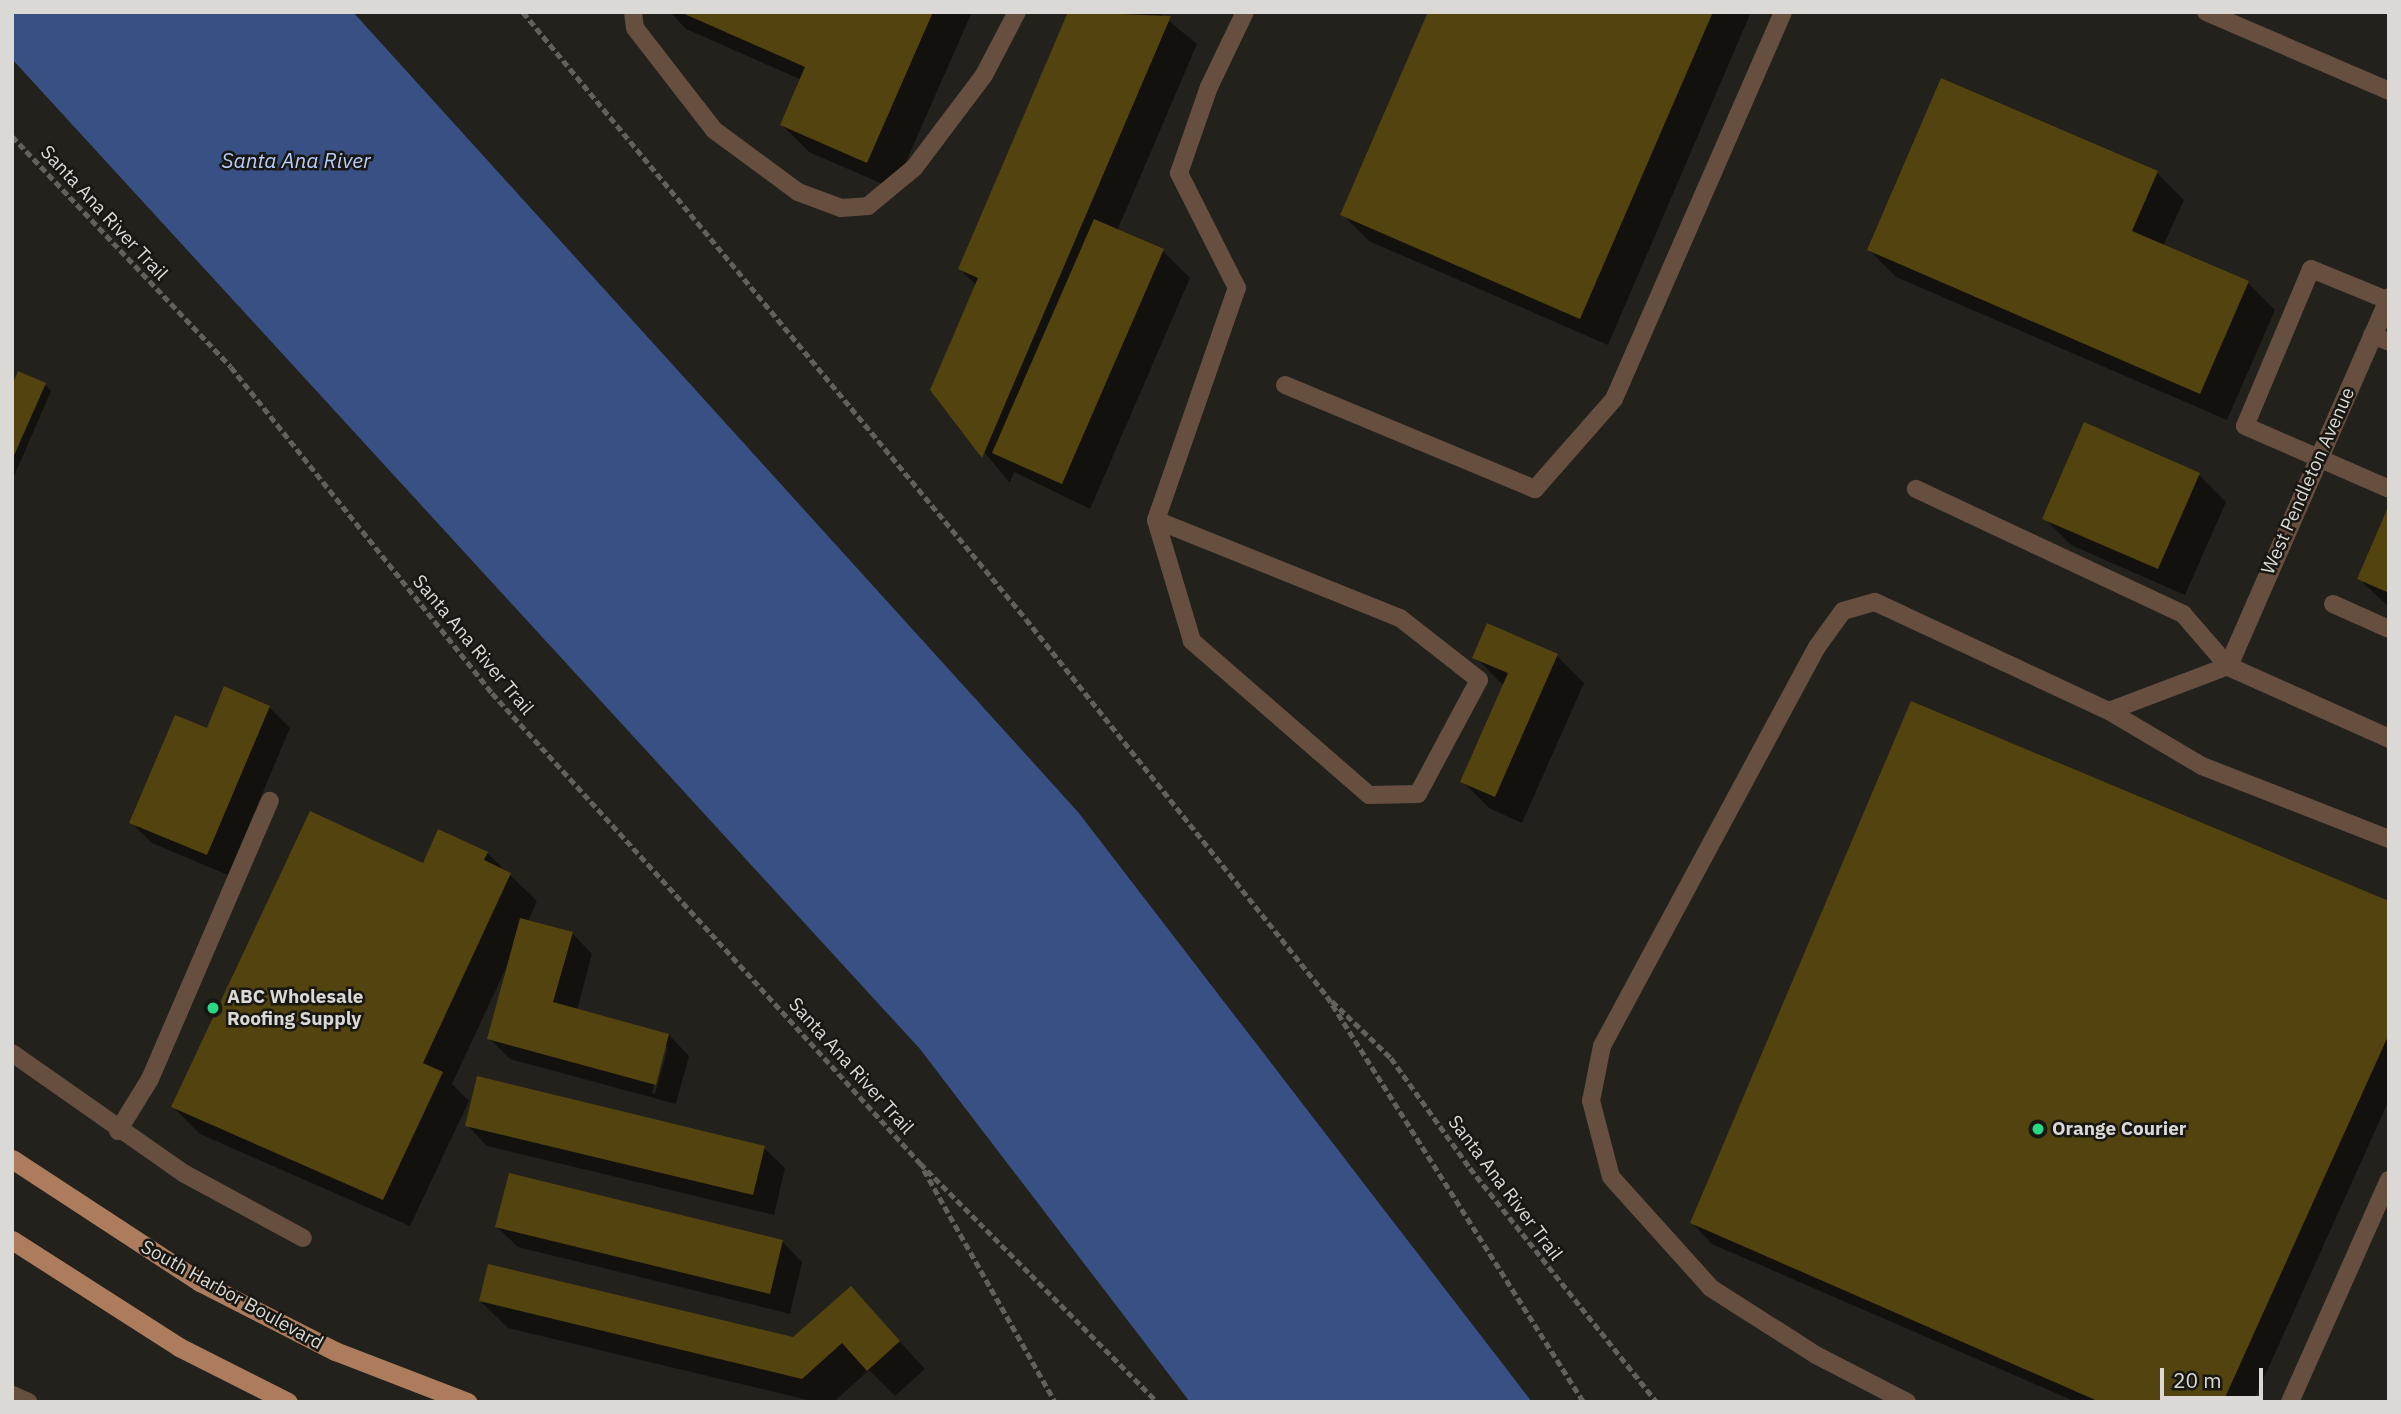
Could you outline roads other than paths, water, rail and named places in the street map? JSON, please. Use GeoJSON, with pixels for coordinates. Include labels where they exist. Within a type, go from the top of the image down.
{"type":"FeatureCollection","features":[{"type":"Feature","properties":{"kind":"main road","name":"South Harbor Boulevard"},"geometry":{"type":"LineString","coordinates":[[12,1159],[200,1282],[335,1350],[467,1402]]}},
{"type":"Feature","properties":{"kind":"main road"},"geometry":{"type":"LineString","coordinates":[[12,1240],[179,1347],[288,1402]]}},
{"type":"Feature","properties":{"kind":"street","name":"West Pendleton Avenue"},"geometry":{"type":"LineString","coordinates":[[2228,666],[2318,459],[2380,339],[2388,299]]}},
{"type":"Feature","properties":{"kind":"street"},"geometry":{"type":"LineString","coordinates":[[2228,666],[2388,736]]}},
{"type":"Feature","properties":{"kind":"street"},"geometry":{"type":"LineString","coordinates":[[12,1395],[28,1402]]}},
{"type":"Feature","properties":{"kind":"lane"},"geometry":{"type":"LineString","coordinates":[[633,12],[635,28],[714,130],[798,192],[841,208],[867,206],[914,168],[984,75],[1017,12]]}},
{"type":"Feature","properties":{"kind":"lane"},"geometry":{"type":"LineString","coordinates":[[1156,520],[1400,618],[1479,680],[1418,794],[1369,795],[1192,641],[1156,520],[1237,288],[1179,173],[1209,87],[1245,12]]}},
{"type":"Feature","properties":{"kind":"lane"},"geometry":{"type":"LineString","coordinates":[[1285,385],[1535,489],[1614,399],[1783,12]]}},
{"type":"Feature","properties":{"kind":"lane"},"geometry":{"type":"LineString","coordinates":[[2206,12],[2389,91]]}},
{"type":"Feature","properties":{"kind":"lane"},"geometry":{"type":"LineString","coordinates":[[2388,299],[2311,269],[2245,426],[2389,489]]}},
{"type":"Feature","properties":{"kind":"lane"},"geometry":{"type":"LineString","coordinates":[[1916,489],[2183,614],[2228,666],[2109,711]]}},
{"type":"Feature","properties":{"kind":"lane"},"geometry":{"type":"LineString","coordinates":[[1908,1402],[1816,1355],[1711,1288],[1611,1177],[1591,1101],[1602,1046],[1843,611],[1875,602],[2109,711],[2203,766],[2389,839]]}},
{"type":"Feature","properties":{"kind":"lane"},"geometry":{"type":"LineString","coordinates":[[2333,604],[2389,629]]}},
{"type":"Feature","properties":{"kind":"lane"},"geometry":{"type":"LineString","coordinates":[[118,1130],[150,1079],[270,801]]}},
{"type":"Feature","properties":{"kind":"lane"},"geometry":{"type":"LineString","coordinates":[[12,1053],[118,1130],[303,1238]]}},
{"type":"Feature","properties":{"kind":"lane"},"geometry":{"type":"LineString","coordinates":[[2290,1402],[2389,1180]]}},
{"type":"Feature","properties":{"kind":"water","name":"Santa Ana River"},"geometry":{"type":"Polygon","coordinates":[[[12,12],[353,12],[1078,812],[1532,1402],[1190,1402],[920,1049],[12,59],[12,12]]]}},
{"type":"Feature","properties":{"kind":"place","name":"ABC Wholesale Roofing Supply"},"geometry":{"type":"Point","coordinates":[213,1008]}},
{"type":"Feature","properties":{"kind":"place","name":"Orange Courier"},"geometry":{"type":"Point","coordinates":[2038,1129]}}]}
